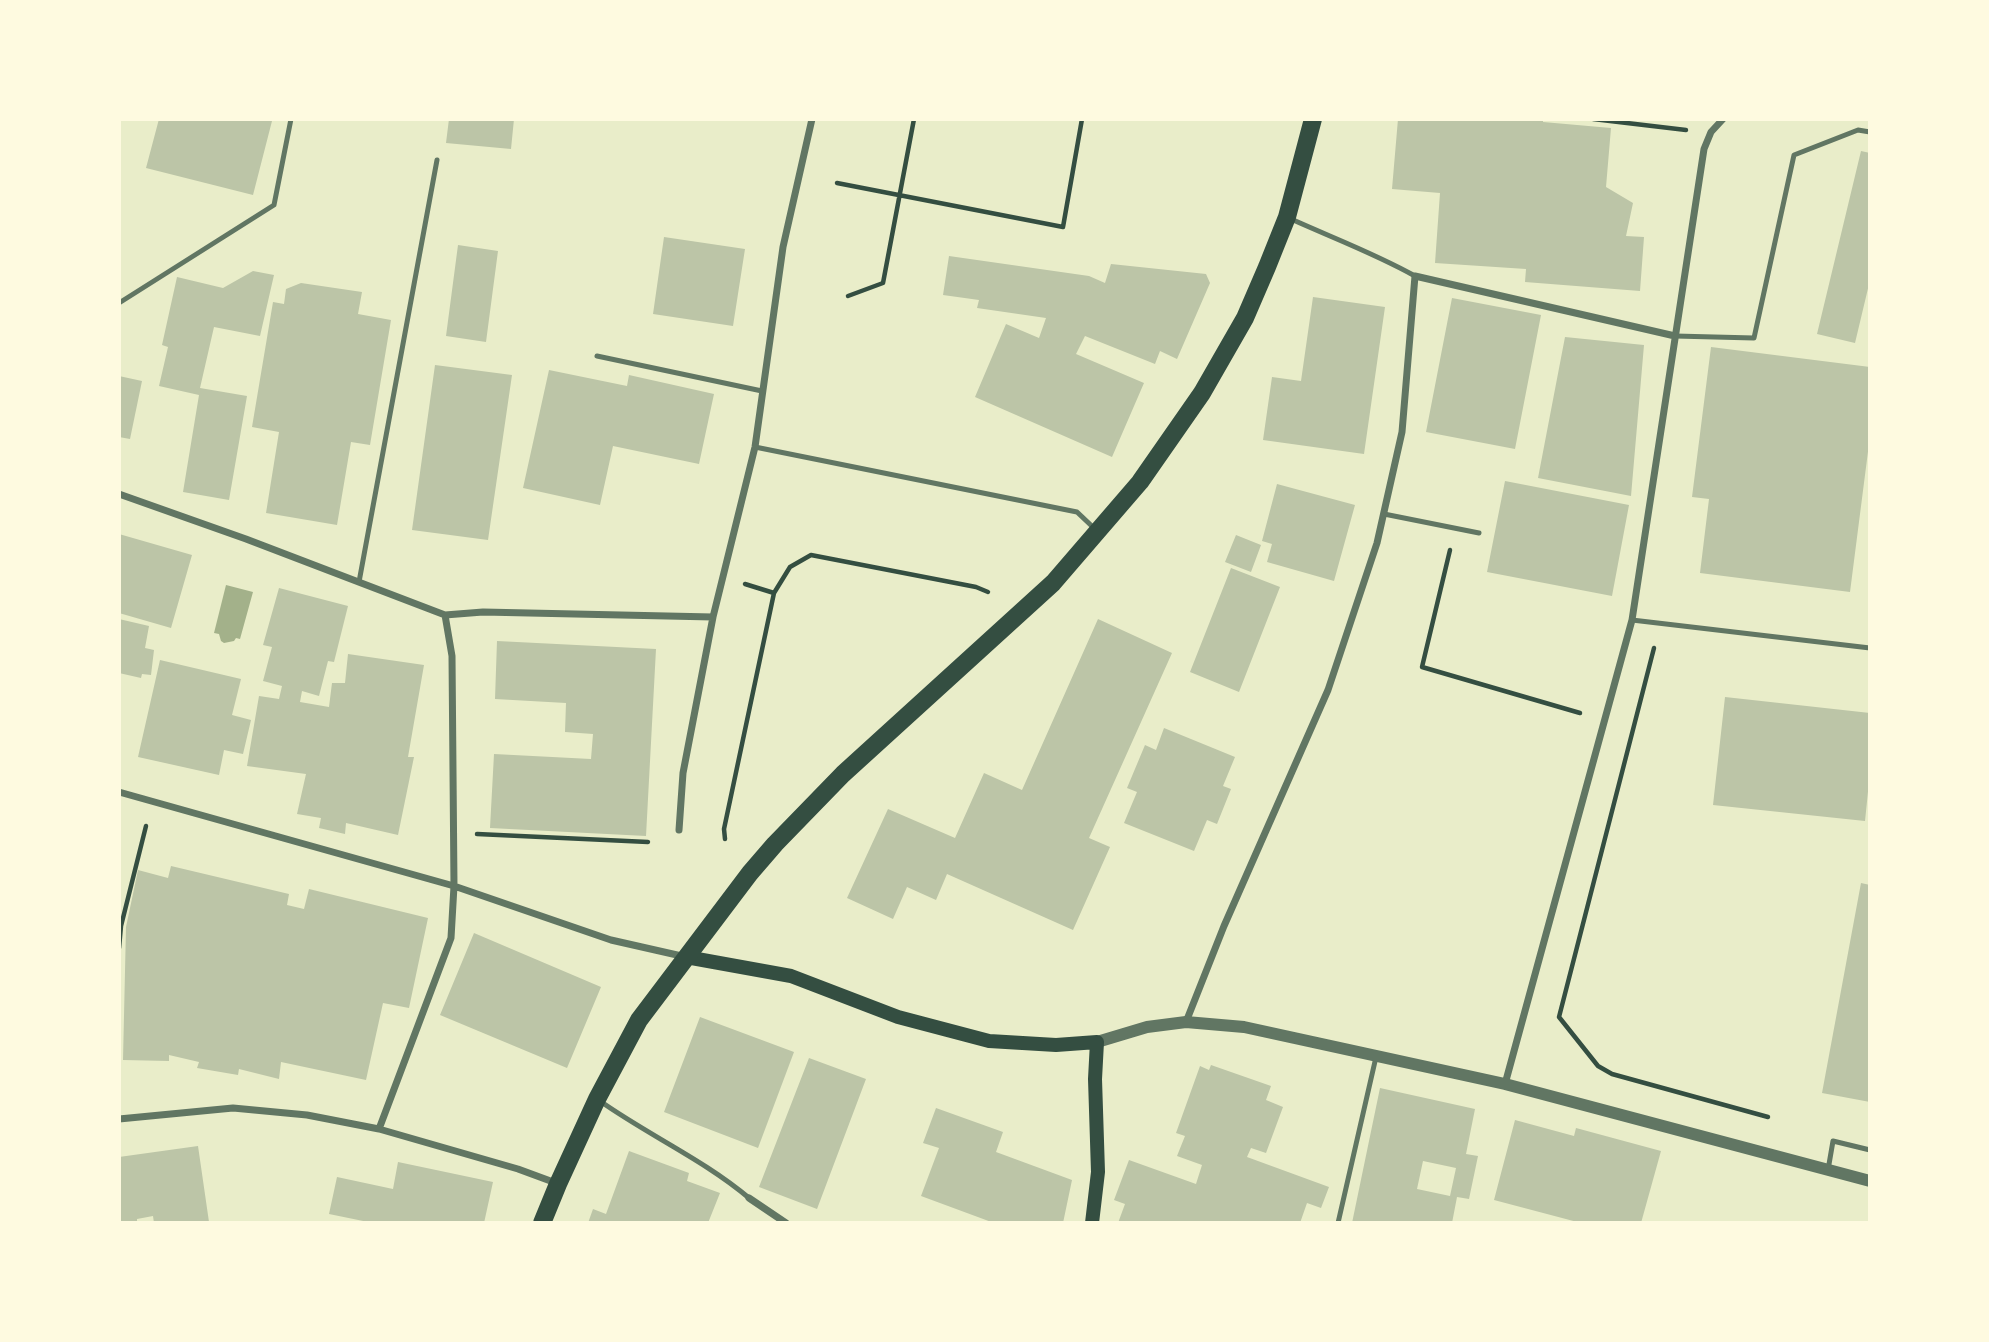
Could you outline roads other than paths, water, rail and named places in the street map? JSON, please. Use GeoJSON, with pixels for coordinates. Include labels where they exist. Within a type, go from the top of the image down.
{"type":"FeatureCollection","features":[{"type":"Feature","properties":{"kind":"main road"},"geometry":{"type":"LineString","coordinates":[[542,1223],[597,1099],[639,1020],[750,873],[843,774],[1053,583],[1140,482],[1202,393],[1245,317],[1287,217],[1313,119]]}},
{"type":"Feature","properties":{"kind":"main road"},"geometry":{"type":"LineString","coordinates":[[686,957],[791,976],[898,1017],[989,1041],[1056,1045],[1097,1042],[1095,1079],[1098,1172],[1092,1223]]}},
{"type":"Feature","properties":{"kind":"street"},"geometry":{"type":"LineString","coordinates":[[679,830],[683,773],[713,617],[755,447],[783,247],[812,119]]}},
{"type":"Feature","properties":{"kind":"street"},"geometry":{"type":"LineString","coordinates":[[1505,1084],[1632,620],[1704,149],[1711,132],[1723,119]]}},
{"type":"Feature","properties":{"kind":"street"},"geometry":{"type":"LineString","coordinates":[[1186,1022],[1224,926],[1328,690],[1377,543],[1402,432],[1415,276],[1675,336]]}},
{"type":"Feature","properties":{"kind":"street"},"geometry":{"type":"LineString","coordinates":[[119,494],[246,539],[444,615],[483,612],[713,617]]}},
{"type":"Feature","properties":{"kind":"street"},"geometry":{"type":"LineString","coordinates":[[379,1129],[451,938],[454,886],[452,656],[444,615]]}},
{"type":"Feature","properties":{"kind":"street"},"geometry":{"type":"LineString","coordinates":[[119,792],[454,886],[611,940],[686,957]]}},
{"type":"Feature","properties":{"kind":"street"},"geometry":{"type":"LineString","coordinates":[[1097,1042],[1147,1027],[1186,1022],[1244,1027],[1505,1084],[1870,1181]]}},
{"type":"Feature","properties":{"kind":"street"},"geometry":{"type":"LineString","coordinates":[[119,1119],[233,1108],[307,1115],[379,1129],[518,1169],[558,1184]]}},
{"type":"Feature","properties":{"kind":"street"},"geometry":{"type":"LineString","coordinates":[[749,1198],[786,1223]]}},
{"type":"Feature","properties":{"kind":"lane"},"geometry":{"type":"LineString","coordinates":[[119,303],[274,205],[291,119]]}},
{"type":"Feature","properties":{"kind":"lane"},"geometry":{"type":"LineString","coordinates":[[1675,336],[1754,338],[1794,155],[1858,130],[1870,132]]}},
{"type":"Feature","properties":{"kind":"lane"},"geometry":{"type":"LineString","coordinates":[[359,582],[437,160]]}},
{"type":"Feature","properties":{"kind":"lane"},"geometry":{"type":"LineString","coordinates":[[1287,217],[1361,251],[1388,260],[1415,276]]}},
{"type":"Feature","properties":{"kind":"lane"},"geometry":{"type":"LineString","coordinates":[[597,356],[762,391]]}},
{"type":"Feature","properties":{"kind":"lane"},"geometry":{"type":"LineString","coordinates":[[755,447],[1077,512],[1098,533]]}},
{"type":"Feature","properties":{"kind":"lane"},"geometry":{"type":"LineString","coordinates":[[1384,514],[1479,533]]}},
{"type":"Feature","properties":{"kind":"lane"},"geometry":{"type":"LineString","coordinates":[[1632,620],[1870,648]]}},
{"type":"Feature","properties":{"kind":"lane"},"geometry":{"type":"LineString","coordinates":[[1338,1223],[1376,1057]]}},
{"type":"Feature","properties":{"kind":"lane"},"geometry":{"type":"LineString","coordinates":[[597,1099],[641,1129],[730,1182],[749,1198]]}},
{"type":"Feature","properties":{"kind":"lane"},"geometry":{"type":"LineString","coordinates":[[1828,1170],[1833,1141],[1870,1150]]}}]}
